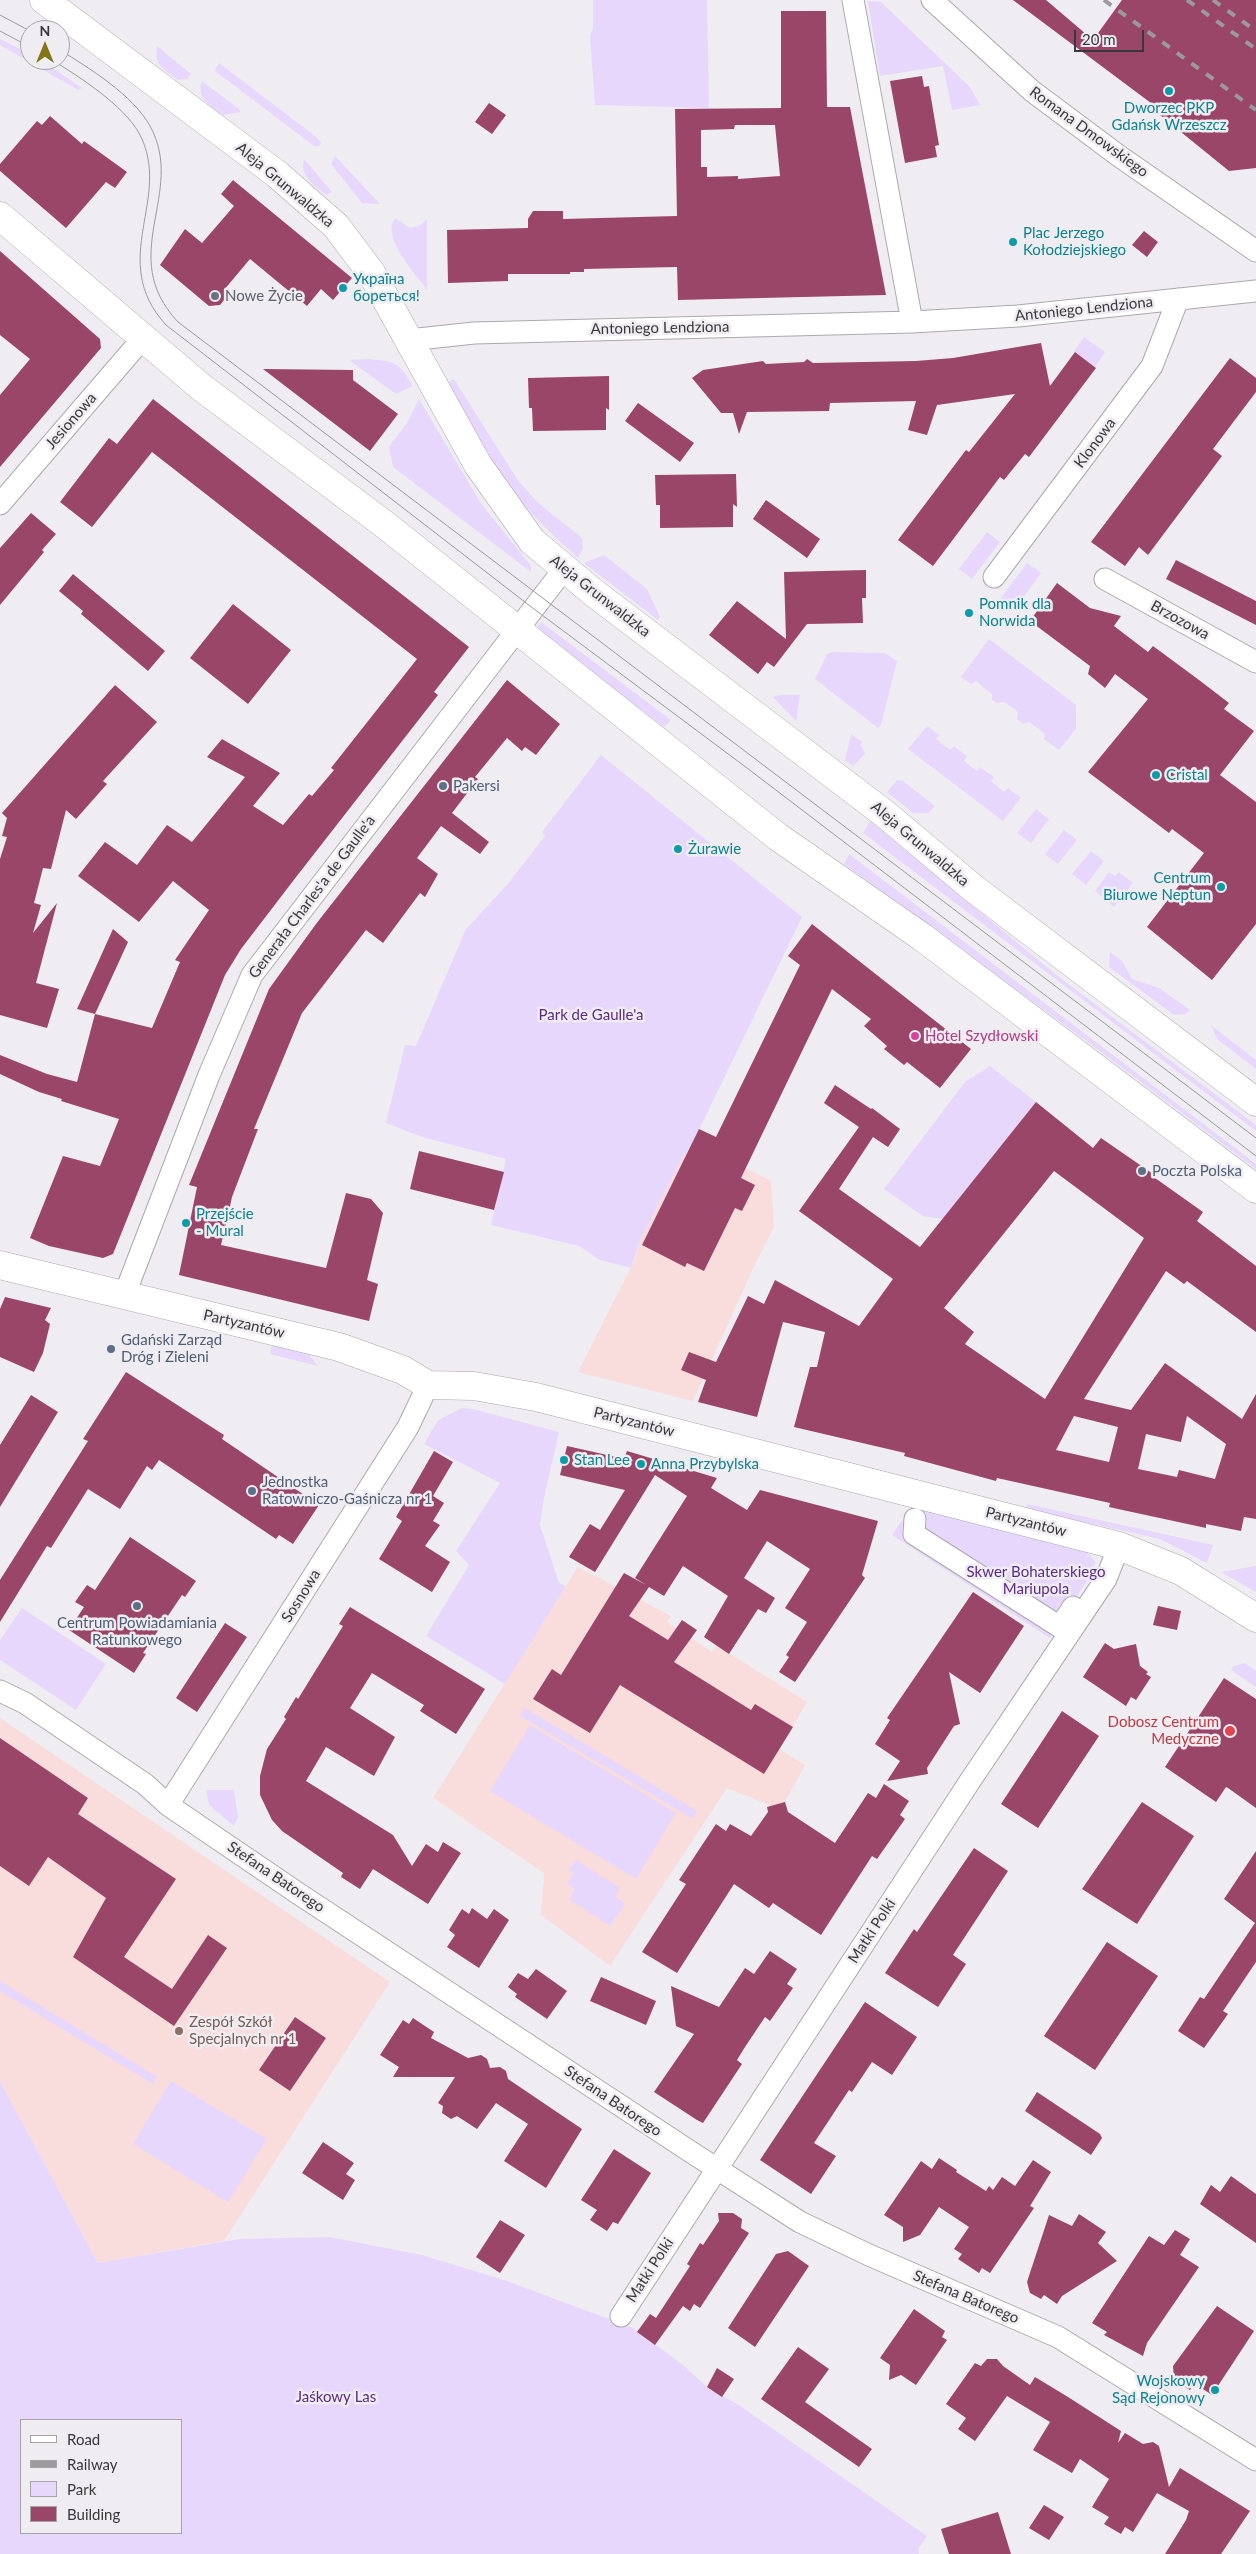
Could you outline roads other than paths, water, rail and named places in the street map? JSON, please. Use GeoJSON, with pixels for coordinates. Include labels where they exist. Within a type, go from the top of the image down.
{"type":"FeatureCollection","features":[{"type":"Feature","properties":{"kind":"main road","name":"Aleja Grunwaldzka"},"geometry":{"type":"LineString","coordinates":[[44,0],[307,199],[354,247],[372,274],[478,465],[508,510],[532,541],[564,569],[885,814],[973,888],[1256,1102]]}},
{"type":"Feature","properties":{"kind":"main road"},"geometry":{"type":"LineString","coordinates":[[0,216],[201,387],[399,535],[517,632],[778,837],[922,937],[1256,1189]]}},
{"type":"Feature","properties":{"kind":"main road","name":"Partyzantów"},"geometry":{"type":"LineString","coordinates":[[0,1265],[339,1347],[396,1367],[428,1385],[474,1386],[536,1397],[1119,1546],[1181,1570],[1256,1618]]}},
{"type":"Feature","properties":{"kind":"street"},"geometry":{"type":"LineString","coordinates":[[853,0],[912,322]]}},
{"type":"Feature","properties":{"kind":"street","name":"Romana Dmowskiego"},"geometry":{"type":"LineString","coordinates":[[932,0],[1032,91],[1256,252]]}},
{"type":"Feature","properties":{"kind":"street","name":"Antoniego Lendziona"},"geometry":{"type":"LineString","coordinates":[[409,340],[484,332],[912,322],[1018,316],[1256,290]]}},
{"type":"Feature","properties":{"kind":"street","name":"Klonowa"},"geometry":{"type":"LineString","coordinates":[[994,577],[1152,366],[1178,299]]}},
{"type":"Feature","properties":{"kind":"street","name":"Jesionowa"},"geometry":{"type":"LineString","coordinates":[[0,504],[142,338]]}},
{"type":"Feature","properties":{"kind":"street","name":"Generała Charles'a de Gaulle'a"},"geometry":{"type":"LineString","coordinates":[[124,1296],[209,1075],[252,975],[564,569]]}},
{"type":"Feature","properties":{"kind":"street","name":"Brzozowa"},"geometry":{"type":"LineString","coordinates":[[1105,578],[1256,662]]}},
{"type":"Feature","properties":{"kind":"street","name":"Sosnowa"},"geometry":{"type":"LineString","coordinates":[[168,1805],[408,1427],[428,1385]]}},
{"type":"Feature","properties":{"kind":"street"},"geometry":{"type":"LineString","coordinates":[[915,1520],[914,1534],[1060,1627],[1095,1572]]}},
{"type":"Feature","properties":{"kind":"street","name":"Matki Polki"},"geometry":{"type":"LineString","coordinates":[[621,2316],[950,1811],[1106,1579],[1119,1546]]}},
{"type":"Feature","properties":{"kind":"street","name":"Stefana Batorego"},"geometry":{"type":"LineString","coordinates":[[0,1691],[25,1703],[146,1784],[168,1805],[299,1894],[800,2222],[836,2240],[1058,2337],[1256,2460]]}},
{"type":"Feature","properties":{"kind":"tram line"},"geometry":{"type":"LineString","coordinates":[[0,15],[20,26]]}},
{"type":"Feature","properties":{"kind":"tram line"},"geometry":{"type":"LineString","coordinates":[[0,31],[20,42]]}},
{"type":"Feature","properties":{"kind":"tram line"},"geometry":{"type":"LineString","coordinates":[[70,56],[122,93],[150,126],[159,151],[161,175],[151,248],[152,273],[160,297],[178,322],[1256,1138]]}},
{"type":"Feature","properties":{"kind":"tram line"},"geometry":{"type":"LineString","coordinates":[[68,70],[112,102],[123,112],[139,133],[148,157],[150,181],[140,252],[141,276],[149,300],[166,325],[534,609],[747,768],[1256,1156]]}},
{"type":"Feature","properties":{"kind":"railway"},"geometry":{"type":"LineString","coordinates":[[1104,0],[1256,110]]}},
{"type":"Feature","properties":{"kind":"railway"},"geometry":{"type":"LineString","coordinates":[[1187,0],[1256,49]]}},
{"type":"Feature","properties":{"kind":"railway"},"geometry":{"type":"LineString","coordinates":[[1213,0],[1256,31]]}},
{"type":"Feature","properties":{"kind":"place","name":"Dworzec PKP Gdańsk Wrzeszcz"},"geometry":{"type":"Point","coordinates":[1169,91]}},
{"type":"Feature","properties":{"kind":"place","name":"Plac Jerzego Kołodziejskiego"},"geometry":{"type":"Point","coordinates":[1013,242]}},
{"type":"Feature","properties":{"kind":"place","name":"Україна бореться!"},"geometry":{"type":"Point","coordinates":[343,288]}},
{"type":"Feature","properties":{"kind":"place","name":"Nowe Życie"},"geometry":{"type":"Point","coordinates":[215,296]}},
{"type":"Feature","properties":{"kind":"place","name":"Pomnik dla Norwida"},"geometry":{"type":"Point","coordinates":[969,613]}},
{"type":"Feature","properties":{"kind":"place","name":"Cristal"},"geometry":{"type":"Point","coordinates":[1156,775]}},
{"type":"Feature","properties":{"kind":"place","name":"Pakersi"},"geometry":{"type":"Point","coordinates":[443,786]}},
{"type":"Feature","properties":{"kind":"place","name":"Żurawie"},"geometry":{"type":"Point","coordinates":[678,849]}},
{"type":"Feature","properties":{"kind":"place","name":"Centrum Biurowe Neptun"},"geometry":{"type":"Point","coordinates":[1221,887]}},
{"type":"Feature","properties":{"kind":"place","name":"Hotel Szydłowski"},"geometry":{"type":"Point","coordinates":[915,1036]}},
{"type":"Feature","properties":{"kind":"place","name":"Poczta Polska"},"geometry":{"type":"Point","coordinates":[1142,1171]}},
{"type":"Feature","properties":{"kind":"place","name":"Przejście - Mural"},"geometry":{"type":"Point","coordinates":[186,1223]}},
{"type":"Feature","properties":{"kind":"place","name":"Gdański Zarząd Dróg i Zieleni"},"geometry":{"type":"Point","coordinates":[111,1349]}},
{"type":"Feature","properties":{"kind":"place","name":"Stan Lee"},"geometry":{"type":"Point","coordinates":[564,1460]}},
{"type":"Feature","properties":{"kind":"place","name":"Anna Przybylska"},"geometry":{"type":"Point","coordinates":[641,1464]}},
{"type":"Feature","properties":{"kind":"place","name":"Jednostka Ratowniczo-Gaśnicza nr 1"},"geometry":{"type":"Point","coordinates":[252,1491]}},
{"type":"Feature","properties":{"kind":"place","name":"Centrum Powiadamiania Ratunkowego"},"geometry":{"type":"Point","coordinates":[137,1606]}},
{"type":"Feature","properties":{"kind":"place","name":"Dobosz Centrum Medyczne"},"geometry":{"type":"Point","coordinates":[1230,1731]}},
{"type":"Feature","properties":{"kind":"place","name":"Zespół Szkół Specjalnych nr 1"},"geometry":{"type":"Point","coordinates":[179,2031]}},
{"type":"Feature","properties":{"kind":"place","name":"Wojskowy Sąd Rejonowy"},"geometry":{"type":"Point","coordinates":[1215,2390]}},
{"type":"Feature","properties":{"kind":"park label","name":"Park de Gaulle'a"},"geometry":{"type":"Point","coordinates":[591,1015]}},
{"type":"Feature","properties":{"kind":"park label","name":"Skwer Bohaterskiego Mariupola"},"geometry":{"type":"Point","coordinates":[1036,1580]}},
{"type":"Feature","properties":{"kind":"park label","name":"Jaśkowy Las"},"geometry":{"type":"Point","coordinates":[336,2397]}}]}
